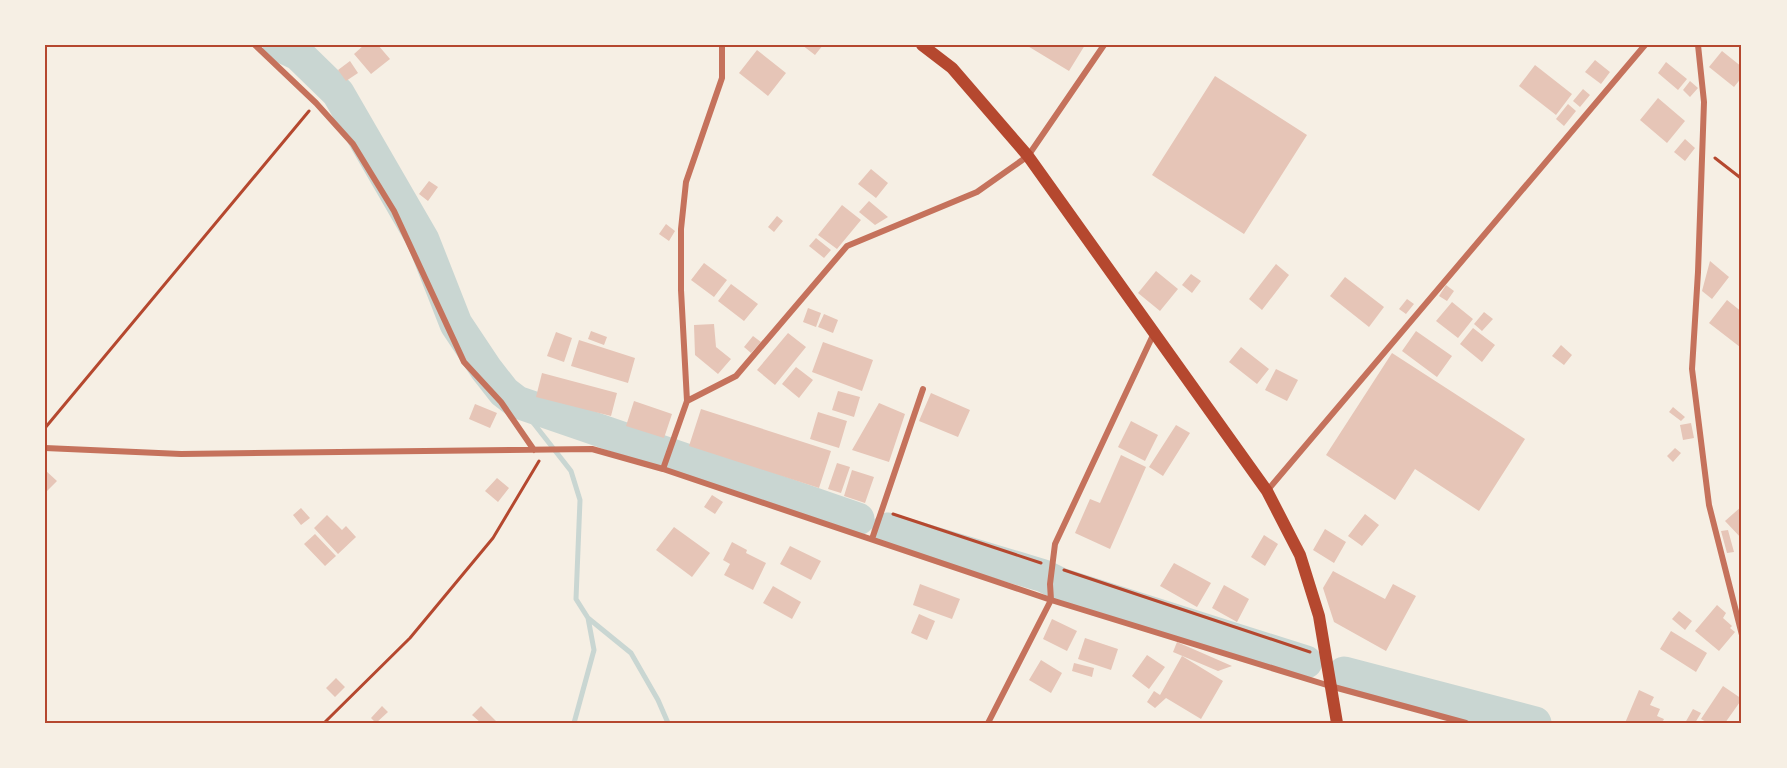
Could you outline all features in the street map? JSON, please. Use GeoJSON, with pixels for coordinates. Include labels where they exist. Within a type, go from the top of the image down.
{"type":"FeatureCollection","features":[{"type":"Feature","properties":{"kind":"main road"},"geometry":{"type":"LineString","coordinates":[[922,45],[952,68],[1028,156],[1267,491],[1300,555],[1319,616],[1336,723]]}},
{"type":"Feature","properties":{"kind":"street"},"geometry":{"type":"LineString","coordinates":[[255,45],[316,103],[352,144],[394,212],[464,362],[501,402],[534,450]]}},
{"type":"Feature","properties":{"kind":"street"},"geometry":{"type":"LineString","coordinates":[[663,469],[687,401],[681,290],[681,229],[686,182],[722,78],[722,45]]}},
{"type":"Feature","properties":{"kind":"street"},"geometry":{"type":"LineString","coordinates":[[687,401],[736,376],[847,246],[977,192],[1028,156],[1104,45]]}},
{"type":"Feature","properties":{"kind":"street"},"geometry":{"type":"LineString","coordinates":[[1267,491],[1644,45]]}},
{"type":"Feature","properties":{"kind":"street"},"geometry":{"type":"LineString","coordinates":[[1698,45],[1704,102],[1692,369],[1709,505],[1742,635]]}},
{"type":"Feature","properties":{"kind":"street"},"geometry":{"type":"LineString","coordinates":[[988,723],[1051,600],[1050,584],[1055,544],[1154,333]]}},
{"type":"Feature","properties":{"kind":"street"},"geometry":{"type":"LineString","coordinates":[[872,539],[923,389]]}},
{"type":"Feature","properties":{"kind":"street"},"geometry":{"type":"LineString","coordinates":[[45,448],[182,453],[592,449],[663,469],[1051,600],[1330,686],[1466,723]]}},
{"type":"Feature","properties":{"kind":"path"},"geometry":{"type":"LineString","coordinates":[[45,428],[316,103]]}},
{"type":"Feature","properties":{"kind":"path"},"geometry":{"type":"LineString","coordinates":[[1702,148],[1742,179]]}},
{"type":"Feature","properties":{"kind":"path"},"geometry":{"type":"LineString","coordinates":[[324,723],[410,638],[493,538],[548,450]]}},
{"type":"Feature","properties":{"kind":"path"},"geometry":{"type":"LineString","coordinates":[[882,510],[1052,569],[1310,652]]}},
{"type":"Feature","properties":{"kind":"building"},"geometry":{"type":"Polygon","coordinates":[[[364,45],[378,45],[390,59],[371,74],[354,54],[364,45]]]}},
{"type":"Feature","properties":{"kind":"building"},"geometry":{"type":"Polygon","coordinates":[[[802,45],[823,45],[815,55],[802,45]]]}},
{"type":"Feature","properties":{"kind":"building"},"geometry":{"type":"Polygon","coordinates":[[[1026,45],[1085,45],[1069,71],[1026,45]]]}},
{"type":"Feature","properties":{"kind":"building"},"geometry":{"type":"Polygon","coordinates":[[[757,50],[786,73],[768,96],[739,73],[757,50]]]}},
{"type":"Feature","properties":{"kind":"building"},"geometry":{"type":"Polygon","coordinates":[[[1722,51],[1742,67],[1742,77],[1734,87],[1709,67],[1722,51]]]}},
{"type":"Feature","properties":{"kind":"building"},"geometry":{"type":"Polygon","coordinates":[[[1595,60],[1610,72],[1601,84],[1585,72],[1595,60]]]}},
{"type":"Feature","properties":{"kind":"building"},"geometry":{"type":"Polygon","coordinates":[[[350,61],[358,73],[346,81],[338,70],[350,61]]]}},
{"type":"Feature","properties":{"kind":"building"},"geometry":{"type":"Polygon","coordinates":[[[1666,62],[1687,79],[1678,90],[1658,73],[1666,62]]]}},
{"type":"Feature","properties":{"kind":"building"},"geometry":{"type":"Polygon","coordinates":[[[1535,65],[1572,94],[1556,115],[1519,86],[1535,65]]]}},
{"type":"Feature","properties":{"kind":"building"},"geometry":{"type":"Polygon","coordinates":[[[1215,76],[1307,135],[1244,234],[1152,175],[1215,76]]]}},
{"type":"Feature","properties":{"kind":"building"},"geometry":{"type":"Polygon","coordinates":[[[1690,81],[1698,88],[1690,97],[1683,90],[1690,81]]]}},
{"type":"Feature","properties":{"kind":"building"},"geometry":{"type":"Polygon","coordinates":[[[1583,89],[1590,95],[1580,107],[1573,101],[1583,89]]]}},
{"type":"Feature","properties":{"kind":"building"},"geometry":{"type":"Polygon","coordinates":[[[1658,98],[1685,121],[1667,143],[1640,120],[1658,98]]]}},
{"type":"Feature","properties":{"kind":"building"},"geometry":{"type":"Polygon","coordinates":[[[1568,104],[1576,111],[1564,126],[1556,119],[1568,104]]]}},
{"type":"Feature","properties":{"kind":"building"},"geometry":{"type":"Polygon","coordinates":[[[1685,139],[1695,148],[1685,161],[1674,152],[1685,139]]]}},
{"type":"Feature","properties":{"kind":"building"},"geometry":{"type":"Polygon","coordinates":[[[871,169],[888,183],[876,198],[858,184],[871,169]]]}},
{"type":"Feature","properties":{"kind":"building"},"geometry":{"type":"Polygon","coordinates":[[[429,181],[438,187],[428,201],[419,194],[429,181]]]}},
{"type":"Feature","properties":{"kind":"building"},"geometry":{"type":"Polygon","coordinates":[[[869,201],[888,217],[875,225],[859,212],[869,201]]]}},
{"type":"Feature","properties":{"kind":"building"},"geometry":{"type":"Polygon","coordinates":[[[842,205],[861,220],[837,249],[818,235],[842,205]]]}},
{"type":"Feature","properties":{"kind":"building"},"geometry":{"type":"Polygon","coordinates":[[[777,216],[783,221],[774,232],[768,227],[777,216]]]}},
{"type":"Feature","properties":{"kind":"building"},"geometry":{"type":"Polygon","coordinates":[[[666,224],[675,231],[669,241],[659,234],[666,224]]]}},
{"type":"Feature","properties":{"kind":"building"},"geometry":{"type":"Polygon","coordinates":[[[816,238],[831,250],[824,258],[809,246],[816,238]]]}},
{"type":"Feature","properties":{"kind":"building"},"geometry":{"type":"Polygon","coordinates":[[[1710,261],[1729,277],[1712,299],[1702,291],[1710,261]]]}},
{"type":"Feature","properties":{"kind":"building"},"geometry":{"type":"Polygon","coordinates":[[[704,263],[727,280],[714,297],[691,280],[704,263]]]}},
{"type":"Feature","properties":{"kind":"building"},"geometry":{"type":"Polygon","coordinates":[[[1276,264],[1289,275],[1262,310],[1249,299],[1276,264]]]}},
{"type":"Feature","properties":{"kind":"building"},"geometry":{"type":"Polygon","coordinates":[[[1156,271],[1178,289],[1160,311],[1138,293],[1156,271]]]}},
{"type":"Feature","properties":{"kind":"building"},"geometry":{"type":"Polygon","coordinates":[[[1191,274],[1201,281],[1192,293],[1182,285],[1191,274]]]}},
{"type":"Feature","properties":{"kind":"building"},"geometry":{"type":"Polygon","coordinates":[[[1345,277],[1384,307],[1369,327],[1330,296],[1345,277]]]}},
{"type":"Feature","properties":{"kind":"building"},"geometry":{"type":"Polygon","coordinates":[[[731,284],[758,304],[744,321],[718,301],[731,284]]]}},
{"type":"Feature","properties":{"kind":"building"},"geometry":{"type":"Polygon","coordinates":[[[1446,285],[1454,291],[1447,301],[1439,296],[1446,285]]]}},
{"type":"Feature","properties":{"kind":"building"},"geometry":{"type":"Polygon","coordinates":[[[1407,299],[1414,304],[1406,314],[1399,309],[1407,299]]]}},
{"type":"Feature","properties":{"kind":"building"},"geometry":{"type":"Polygon","coordinates":[[[1727,300],[1742,312],[1742,344],[1740,347],[1709,323],[1727,300]]]}},
{"type":"Feature","properties":{"kind":"building"},"geometry":{"type":"Polygon","coordinates":[[[1452,302],[1473,319],[1458,338],[1436,321],[1452,302]]]}},
{"type":"Feature","properties":{"kind":"building"},"geometry":{"type":"Polygon","coordinates":[[[808,308],[821,313],[816,327],[803,322],[808,308]]]}},
{"type":"Feature","properties":{"kind":"building"},"geometry":{"type":"Polygon","coordinates":[[[1484,312],[1493,319],[1482,331],[1474,324],[1484,312]]]}},
{"type":"Feature","properties":{"kind":"building"},"geometry":{"type":"Polygon","coordinates":[[[824,314],[838,320],[833,333],[818,327],[824,314]]]}},
{"type":"Feature","properties":{"kind":"building"},"geometry":{"type":"Polygon","coordinates":[[[714,324],[716,347],[731,359],[718,374],[695,355],[694,325],[714,324]]]}},
{"type":"Feature","properties":{"kind":"building"},"geometry":{"type":"Polygon","coordinates":[[[1473,328],[1495,345],[1482,362],[1460,344],[1473,328]]]}},
{"type":"Feature","properties":{"kind":"building"},"geometry":{"type":"Polygon","coordinates":[[[591,331],[607,337],[604,345],[588,339],[591,331]]]}},
{"type":"Feature","properties":{"kind":"building"},"geometry":{"type":"Polygon","coordinates":[[[1416,331],[1452,356],[1437,377],[1402,351],[1416,331]]]}},
{"type":"Feature","properties":{"kind":"building"},"geometry":{"type":"Polygon","coordinates":[[[556,332],[572,338],[564,362],[547,356],[556,332]]]}},
{"type":"Feature","properties":{"kind":"building"},"geometry":{"type":"Polygon","coordinates":[[[788,333],[806,347],[775,385],[757,370],[788,333]]]}},
{"type":"Feature","properties":{"kind":"building"},"geometry":{"type":"Polygon","coordinates":[[[753,336],[761,342],[751,353],[744,347],[753,336]]]}},
{"type":"Feature","properties":{"kind":"building"},"geometry":{"type":"Polygon","coordinates":[[[579,340],[635,358],[628,383],[571,366],[579,340]]]}},
{"type":"Feature","properties":{"kind":"building"},"geometry":{"type":"Polygon","coordinates":[[[823,342],[873,360],[862,391],[812,372],[823,342]]]}},
{"type":"Feature","properties":{"kind":"building"},"geometry":{"type":"Polygon","coordinates":[[[1561,345],[1572,355],[1564,365],[1552,356],[1561,345]]]}},
{"type":"Feature","properties":{"kind":"building"},"geometry":{"type":"Polygon","coordinates":[[[1241,347],[1269,369],[1257,384],[1229,362],[1241,347]]]}},
{"type":"Feature","properties":{"kind":"building"},"geometry":{"type":"Polygon","coordinates":[[[1392,353],[1525,439],[1479,511],[1415,469],[1395,500],[1326,455],[1392,353]]]}},
{"type":"Feature","properties":{"kind":"building"},"geometry":{"type":"Polygon","coordinates":[[[796,367],[813,380],[799,398],[782,384],[796,367]]]}},
{"type":"Feature","properties":{"kind":"building"},"geometry":{"type":"Polygon","coordinates":[[[1276,369],[1298,380],[1287,401],[1265,390],[1276,369]]]}},
{"type":"Feature","properties":{"kind":"building"},"geometry":{"type":"Polygon","coordinates":[[[542,373],[617,393],[611,416],[536,397],[542,373]]]}},
{"type":"Feature","properties":{"kind":"building"},"geometry":{"type":"Polygon","coordinates":[[[838,391],[860,397],[854,417],[832,410],[838,391]]]}},
{"type":"Feature","properties":{"kind":"building"},"geometry":{"type":"Polygon","coordinates":[[[931,393],[970,410],[958,437],[919,421],[931,393]]]}},
{"type":"Feature","properties":{"kind":"building"},"geometry":{"type":"Polygon","coordinates":[[[634,401],[672,414],[664,438],[626,426],[634,401]]]}},
{"type":"Feature","properties":{"kind":"building"},"geometry":{"type":"Polygon","coordinates":[[[879,403],[905,414],[889,462],[852,450],[879,403]]]}},
{"type":"Feature","properties":{"kind":"building"},"geometry":{"type":"Polygon","coordinates":[[[475,404],[497,413],[490,428],[469,419],[475,404]]]}},
{"type":"Feature","properties":{"kind":"building"},"geometry":{"type":"Polygon","coordinates":[[[1673,407],[1685,417],[1681,421],[1669,412],[1673,407]]]}},
{"type":"Feature","properties":{"kind":"building"},"geometry":{"type":"Polygon","coordinates":[[[701,409],[831,451],[819,488],[689,446],[701,409]]]}},
{"type":"Feature","properties":{"kind":"building"},"geometry":{"type":"Polygon","coordinates":[[[818,412],[847,421],[839,448],[810,439],[818,412]]]}},
{"type":"Feature","properties":{"kind":"building"},"geometry":{"type":"Polygon","coordinates":[[[1131,421],[1158,435],[1145,461],[1118,447],[1131,421]]]}},
{"type":"Feature","properties":{"kind":"building"},"geometry":{"type":"Polygon","coordinates":[[[1691,423],[1694,438],[1683,440],[1680,425],[1691,423]]]}},
{"type":"Feature","properties":{"kind":"building"},"geometry":{"type":"Polygon","coordinates":[[[1176,425],[1190,433],[1163,476],[1149,467],[1176,425]]]}},
{"type":"Feature","properties":{"kind":"building"},"geometry":{"type":"Polygon","coordinates":[[[1675,448],[1681,453],[1673,462],[1667,456],[1675,448]]]}},
{"type":"Feature","properties":{"kind":"building"},"geometry":{"type":"Polygon","coordinates":[[[1121,455],[1146,467],[1110,549],[1075,533],[1090,499],[1100,503],[1121,455]]]}},
{"type":"Feature","properties":{"kind":"building"},"geometry":{"type":"Polygon","coordinates":[[[837,463],[850,467],[841,493],[828,489],[837,463]]]}},
{"type":"Feature","properties":{"kind":"building"},"geometry":{"type":"Polygon","coordinates":[[[45,470],[57,481],[45,493],[45,470]]]}},
{"type":"Feature","properties":{"kind":"building"},"geometry":{"type":"Polygon","coordinates":[[[852,470],[874,477],[865,503],[844,496],[852,470]]]}},
{"type":"Feature","properties":{"kind":"building"},"geometry":{"type":"Polygon","coordinates":[[[497,478],[509,488],[498,502],[485,491],[497,478]]]}},
{"type":"Feature","properties":{"kind":"building"},"geometry":{"type":"Polygon","coordinates":[[[712,495],[723,502],[715,514],[704,507],[712,495]]]}},
{"type":"Feature","properties":{"kind":"building"},"geometry":{"type":"Polygon","coordinates":[[[1742,506],[1742,539],[1725,521],[1742,506]]]}},
{"type":"Feature","properties":{"kind":"building"},"geometry":{"type":"Polygon","coordinates":[[[301,508],[310,518],[301,525],[293,515],[301,508]]]}},
{"type":"Feature","properties":{"kind":"building"},"geometry":{"type":"Polygon","coordinates":[[[1365,514],[1379,525],[1362,546],[1348,536],[1365,514]]]}},
{"type":"Feature","properties":{"kind":"building"},"geometry":{"type":"Polygon","coordinates":[[[327,515],[342,530],[346,526],[356,537],[338,554],[314,528],[327,515]]]}},
{"type":"Feature","properties":{"kind":"building"},"geometry":{"type":"Polygon","coordinates":[[[674,527],[710,553],[692,577],[656,550],[674,527]]]}},
{"type":"Feature","properties":{"kind":"building"},"geometry":{"type":"Polygon","coordinates":[[[1325,529],[1346,542],[1334,563],[1313,550],[1325,529]]]}},
{"type":"Feature","properties":{"kind":"building"},"geometry":{"type":"Polygon","coordinates":[[[1728,530],[1734,552],[1727,553],[1721,531],[1728,530]]]}},
{"type":"Feature","properties":{"kind":"building"},"geometry":{"type":"Polygon","coordinates":[[[315,534],[336,556],[325,566],[304,544],[315,534]]]}},
{"type":"Feature","properties":{"kind":"building"},"geometry":{"type":"Polygon","coordinates":[[[1264,535],[1278,544],[1265,566],[1251,557],[1264,535]]]}},
{"type":"Feature","properties":{"kind":"building"},"geometry":{"type":"Polygon","coordinates":[[[732,542],[747,550],[746,553],[766,563],[753,590],[724,575],[730,564],[723,560],[732,542]]]}},
{"type":"Feature","properties":{"kind":"building"},"geometry":{"type":"Polygon","coordinates":[[[790,546],[821,561],[811,580],[780,564],[790,546]]]}},
{"type":"Feature","properties":{"kind":"building"},"geometry":{"type":"Polygon","coordinates":[[[1174,563],[1211,583],[1197,607],[1160,586],[1174,563]]]}},
{"type":"Feature","properties":{"kind":"building"},"geometry":{"type":"Polygon","coordinates":[[[1333,571],[1385,599],[1393,584],[1416,596],[1386,651],[1334,622],[1323,588],[1333,571]]]}},
{"type":"Feature","properties":{"kind":"building"},"geometry":{"type":"Polygon","coordinates":[[[920,584],[960,599],[952,619],[913,605],[920,584]]]}},
{"type":"Feature","properties":{"kind":"building"},"geometry":{"type":"Polygon","coordinates":[[[1224,585],[1249,599],[1237,622],[1212,608],[1224,585]]]}},
{"type":"Feature","properties":{"kind":"building"},"geometry":{"type":"Polygon","coordinates":[[[773,586],[801,602],[792,619],[763,603],[773,586]]]}},
{"type":"Feature","properties":{"kind":"building"},"geometry":{"type":"Polygon","coordinates":[[[1717,605],[1726,613],[1723,618],[1735,632],[1719,651],[1695,631],[1717,605]]]}},
{"type":"Feature","properties":{"kind":"building"},"geometry":{"type":"Polygon","coordinates":[[[1679,611],[1692,621],[1685,630],[1672,619],[1679,611]]]}},
{"type":"Feature","properties":{"kind":"building"},"geometry":{"type":"Polygon","coordinates":[[[919,614],[935,621],[927,640],[911,633],[919,614]]]}},
{"type":"Feature","properties":{"kind":"building"},"geometry":{"type":"Polygon","coordinates":[[[1052,619],[1077,631],[1067,651],[1043,639],[1052,619]]]}},
{"type":"Feature","properties":{"kind":"building"},"geometry":{"type":"Polygon","coordinates":[[[1671,631],[1707,653],[1696,672],[1660,649],[1671,631]]]}},
{"type":"Feature","properties":{"kind":"building"},"geometry":{"type":"Polygon","coordinates":[[[1085,638],[1118,649],[1111,670],[1078,659],[1085,638]]]}},
{"type":"Feature","properties":{"kind":"building"},"geometry":{"type":"Polygon","coordinates":[[[1177,642],[1232,666],[1218,671],[1173,652],[1177,642]]]}},
{"type":"Feature","properties":{"kind":"building"},"geometry":{"type":"Polygon","coordinates":[[[1147,655],[1165,667],[1149,689],[1132,676],[1147,655]]]}},
{"type":"Feature","properties":{"kind":"building"},"geometry":{"type":"Polygon","coordinates":[[[1182,656],[1223,681],[1201,719],[1166,698],[1155,708],[1147,702],[1154,691],[1160,695],[1182,656]]]}},
{"type":"Feature","properties":{"kind":"building"},"geometry":{"type":"Polygon","coordinates":[[[1041,660],[1062,673],[1051,693],[1029,680],[1041,660]]]}},
{"type":"Feature","properties":{"kind":"building"},"geometry":{"type":"Polygon","coordinates":[[[1074,663],[1094,668],[1092,677],[1072,671],[1074,663]]]}},
{"type":"Feature","properties":{"kind":"building"},"geometry":{"type":"Polygon","coordinates":[[[336,678],[345,687],[335,697],[326,688],[336,678]]]}},
{"type":"Feature","properties":{"kind":"building"},"geometry":{"type":"Polygon","coordinates":[[[1723,686],[1742,699],[1725,723],[1708,723],[1701,719],[1723,686]]]}},
{"type":"Feature","properties":{"kind":"building"},"geometry":{"type":"Polygon","coordinates":[[[1639,690],[1654,697],[1650,705],[1660,709],[1657,716],[1664,719],[1662,723],[1625,723],[1639,690]]]}},
{"type":"Feature","properties":{"kind":"building"},"geometry":{"type":"Polygon","coordinates":[[[382,706],[388,712],[376,723],[371,718],[382,706]]]}},
{"type":"Feature","properties":{"kind":"building"},"geometry":{"type":"Polygon","coordinates":[[[481,706],[496,721],[494,723],[481,723],[472,715],[481,706]]]}},
{"type":"Feature","properties":{"kind":"building"},"geometry":{"type":"Polygon","coordinates":[[[1693,709],[1701,713],[1695,723],[1685,723],[1693,709]]]}},
{"type":"Feature","properties":{"kind":"waterway"},"geometry":{"type":"LineString","coordinates":[[279,45],[298,54],[338,93],[423,240],[456,324],[504,392],[517,402],[858,519]]}},
{"type":"Feature","properties":{"kind":"waterway"},"geometry":{"type":"LineString","coordinates":[[517,402],[571,471],[580,500],[576,599],[588,618],[594,650],[574,723]]}},
{"type":"Feature","properties":{"kind":"waterway"},"geometry":{"type":"LineString","coordinates":[[888,529],[1044,576],[1060,584],[1306,662]]}},
{"type":"Feature","properties":{"kind":"waterway"},"geometry":{"type":"LineString","coordinates":[[588,618],[631,653],[658,700],[668,723]]}},
{"type":"Feature","properties":{"kind":"waterway"},"geometry":{"type":"LineString","coordinates":[[1344,673],[1535,723]]}}]}
